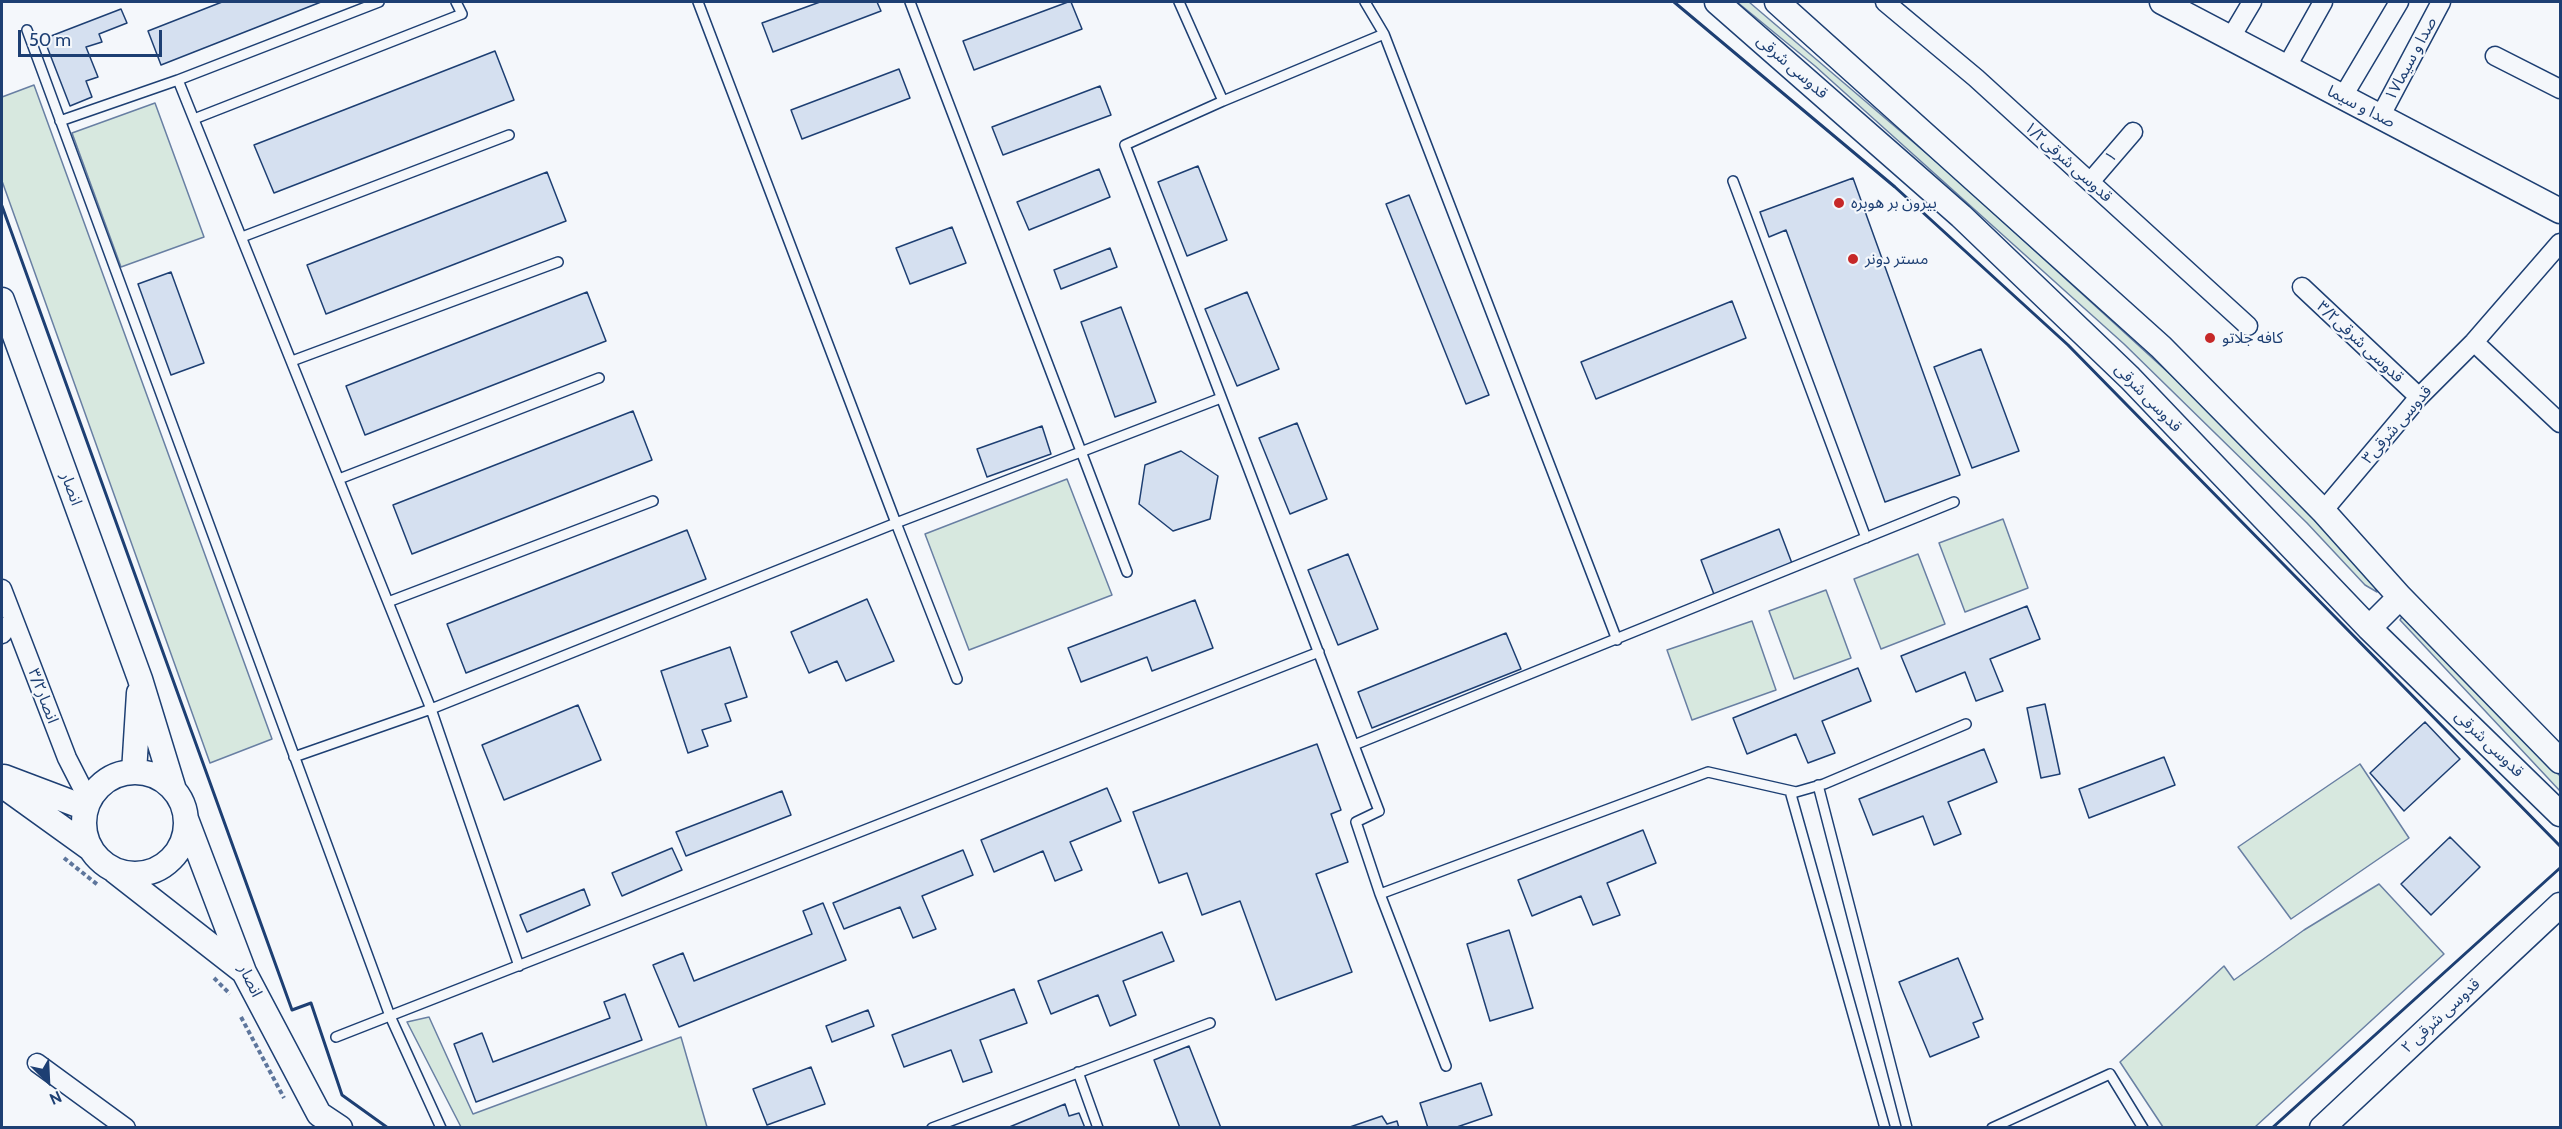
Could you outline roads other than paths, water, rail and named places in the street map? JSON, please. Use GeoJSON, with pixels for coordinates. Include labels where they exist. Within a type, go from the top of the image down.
{"type":"FeatureCollection","features":[{"type":"Feature","properties":{"kind":"street","name":"قدوسی شرقی"},"geometry":{"type":"LineString","coordinates":[[1717,2],[1970,224],[2130,378],[2368,628],[2560,814]]}},
{"type":"Feature","properties":{"kind":"street"},"geometry":{"type":"LineString","coordinates":[[1779,2],[2162,347],[2560,761]]}},
{"type":"Feature","properties":{"kind":"street","name":"قدوسی شرقی۱/۲"},"geometry":{"type":"LineString","coordinates":[[1885,2],[1976,78],[2248,326]]}},
{"type":"Feature","properties":{"kind":"street"},"geometry":{"type":"LineString","coordinates":[[2230,39],[2252,2]]}},
{"type":"Feature","properties":{"kind":"street"},"geometry":{"type":"LineString","coordinates":[[2286,68],[2323,2]]}},
{"type":"Feature","properties":{"kind":"street"},"geometry":{"type":"LineString","coordinates":[[2342,98],[2399,2]]}},
{"type":"Feature","properties":{"kind":"street","name":"صدا و سیما۱۷"},"geometry":{"type":"LineString","coordinates":[[2380,117],[2441,2]]}},
{"type":"Feature","properties":{"kind":"street","name":"صدا و سیما"},"geometry":{"type":"LineString","coordinates":[[2175,5],[2230,39],[2560,211]]}},
{"type":"Feature","properties":{"kind":"street"},"geometry":{"type":"LineString","coordinates":[[2495,56],[2560,89]]}},
{"type":"Feature","properties":{"kind":"street","name":"۱"},"geometry":{"type":"LineString","coordinates":[[2090,182],[2133,132]]}},
{"type":"Feature","properties":{"kind":"street","name":"قدوسی شرقی۳"},"geometry":{"type":"LineString","coordinates":[[2323,512],[2419,397],[2474,342],[2560,243]]}},
{"type":"Feature","properties":{"kind":"street","name":"قدوسی شرقی۳/۲"},"geometry":{"type":"LineString","coordinates":[[2302,287],[2419,397]]}},
{"type":"Feature","properties":{"kind":"street","name":"انصار"},"geometry":{"type":"LineString","coordinates":[[2,300],[140,679],[174,790]]}},
{"type":"Feature","properties":{"kind":"street"},"geometry":{"type":"LineString","coordinates":[[2474,342],[2560,423]]}},
{"type":"Feature","properties":{"kind":"street","name":"انصار۳/۲"},"geometry":{"type":"LineString","coordinates":[[2,589],[67,758],[88,804]]}},
{"type":"Feature","properties":{"kind":"street"},"geometry":{"type":"LineString","coordinates":[[2368,628],[2400,597]]}},
{"type":"Feature","properties":{"kind":"street"},"geometry":{"type":"LineString","coordinates":[[2,634],[13,620]]}},
{"type":"Feature","properties":{"kind":"street","name":"انصار"},"geometry":{"type":"LineString","coordinates":[[134,772],[140,679]]}},
{"type":"Feature","properties":{"kind":"street"},"geometry":{"type":"LineString","coordinates":[[91,849],[84,829],[88,804],[103,784],[112,778],[134,772],[149,774],[163,780],[174,790],[183,804],[186,819],[185,837],[177,852],[165,865],[149,873],[109,879]]}},
{"type":"Feature","properties":{"kind":"street"},"geometry":{"type":"LineString","coordinates":[[2,776],[88,804]]}},
{"type":"Feature","properties":{"kind":"street"},"geometry":{"type":"LineString","coordinates":[[2,785],[91,849],[101,862],[109,879],[244,972]]}},
{"type":"Feature","properties":{"kind":"street","name":"انصار"},"geometry":{"type":"LineString","coordinates":[[186,819],[244,972],[319,1114],[340,1128]]}},
{"type":"Feature","properties":{"kind":"street","name":"قدوسی شرقی ۲"},"geometry":{"type":"LineString","coordinates":[[2322,1128],[2560,905]]}},
{"type":"Feature","properties":{"kind":"street"},"geometry":{"type":"LineString","coordinates":[[37,1063],[126,1128]]}},
{"type":"Feature","properties":{"kind":"lane"},"geometry":{"type":"LineString","coordinates":[[60,121],[178,80],[380,2]]}},
{"type":"Feature","properties":{"kind":"lane"},"geometry":{"type":"LineString","coordinates":[[194,119],[462,14],[456,2]]}},
{"type":"Feature","properties":{"kind":"lane"},"geometry":{"type":"LineString","coordinates":[[698,2],[957,679]]}},
{"type":"Feature","properties":{"kind":"lane"},"geometry":{"type":"LineString","coordinates":[[910,2],[1127,572]]}},
{"type":"Feature","properties":{"kind":"lane"},"geometry":{"type":"LineString","coordinates":[[1179,2],[1223,101]]}},
{"type":"Feature","properties":{"kind":"lane"},"geometry":{"type":"LineString","coordinates":[[1365,2],[1384,34],[1617,640]]}},
{"type":"Feature","properties":{"kind":"lane"},"geometry":{"type":"LineString","coordinates":[[27,30],[390,1016],[441,1128]]}},
{"type":"Feature","properties":{"kind":"lane"},"geometry":{"type":"LineString","coordinates":[[1384,34],[1223,101],[1125,145],[1379,811],[1356,822],[1380,894],[1446,1066]]}},
{"type":"Feature","properties":{"kind":"lane"},"geometry":{"type":"LineString","coordinates":[[178,80],[431,709],[519,966]]}},
{"type":"Feature","properties":{"kind":"lane"},"geometry":{"type":"LineString","coordinates":[[242,237],[509,135]]}},
{"type":"Feature","properties":{"kind":"lane"},"geometry":{"type":"LineString","coordinates":[[1733,181],[1866,538]]}},
{"type":"Feature","properties":{"kind":"lane"},"geometry":{"type":"LineString","coordinates":[[292,361],[558,262]]}},
{"type":"Feature","properties":{"kind":"lane"},"geometry":{"type":"LineString","coordinates":[[339,479],[599,378]]}},
{"type":"Feature","properties":{"kind":"lane"},"geometry":{"type":"LineString","coordinates":[[294,757],[431,709],[896,523],[1221,398]]}},
{"type":"Feature","properties":{"kind":"lane"},"geometry":{"type":"LineString","coordinates":[[388,602],[652,501]]}},
{"type":"Feature","properties":{"kind":"lane"},"geometry":{"type":"LineString","coordinates":[[1354,744],[1617,640],[1954,502]]}},
{"type":"Feature","properties":{"kind":"lane"},"geometry":{"type":"LineString","coordinates":[[336,1037],[1319,652]]}},
{"type":"Feature","properties":{"kind":"lane"},"geometry":{"type":"LineString","coordinates":[[1380,894],[1708,772],[1796,792],[1966,724]]}},
{"type":"Feature","properties":{"kind":"lane"},"geometry":{"type":"LineString","coordinates":[[1818,785],[1907,1128]]}},
{"type":"Feature","properties":{"kind":"lane"},"geometry":{"type":"LineString","coordinates":[[1790,791],[1884,1128]]}},
{"type":"Feature","properties":{"kind":"lane"},"geometry":{"type":"LineString","coordinates":[[932,1128],[1210,1023]]}},
{"type":"Feature","properties":{"kind":"lane"},"geometry":{"type":"LineString","coordinates":[[1078,1072],[1098,1128]]}},
{"type":"Feature","properties":{"kind":"lane"},"geometry":{"type":"LineString","coordinates":[[1992,1128],[2110,1074],[2144,1128]]}},
{"type":"Feature","properties":{"kind":"place","name":"بیرون بر هوبره"},"geometry":{"type":"Point","coordinates":[1839,203]}},
{"type":"Feature","properties":{"kind":"place","name":"مستر دونر"},"geometry":{"type":"Point","coordinates":[1853,259]}},
{"type":"Feature","properties":{"kind":"place","name":"کافه جلاتو"},"geometry":{"type":"Point","coordinates":[2210,338]}}]}
